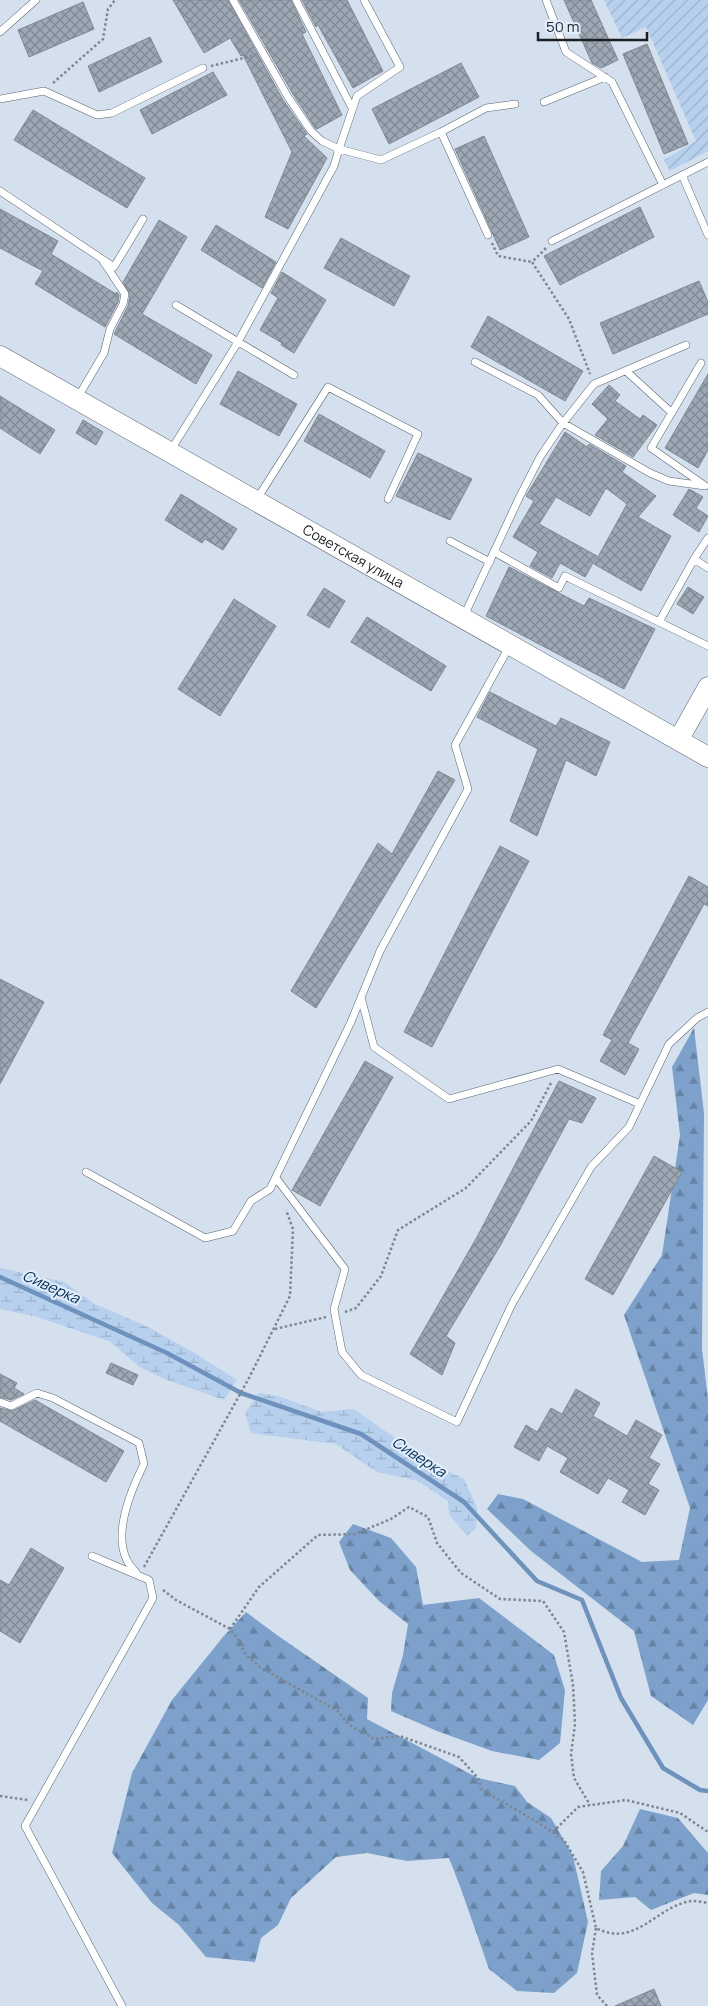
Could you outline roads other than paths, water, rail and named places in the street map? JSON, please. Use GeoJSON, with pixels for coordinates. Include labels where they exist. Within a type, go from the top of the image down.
{"type":"FeatureCollection","features":[{"type":"Feature","properties":{"kind":"main road","name":"Советская улица"},"geometry":{"type":"LineString","coordinates":[[0,356],[255,501],[363,558],[463,618],[708,756]]}},
{"type":"Feature","properties":{"kind":"main road"},"geometry":{"type":"LineString","coordinates":[[679,740],[708,688]]}},
{"type":"Feature","properties":{"kind":"lane"},"geometry":{"type":"LineString","coordinates":[[0,32],[36,0]]}},
{"type":"Feature","properties":{"kind":"lane"},"geometry":{"type":"LineString","coordinates":[[233,0],[288,97],[311,131],[322,141],[339,149],[381,160],[441,132],[486,108],[515,104]]}},
{"type":"Feature","properties":{"kind":"lane"},"geometry":{"type":"LineString","coordinates":[[296,0],[352,108]]}},
{"type":"Feature","properties":{"kind":"lane"},"geometry":{"type":"LineString","coordinates":[[169,453],[238,342],[334,166],[357,96],[400,67],[364,0]]}},
{"type":"Feature","properties":{"kind":"lane"},"geometry":{"type":"LineString","coordinates":[[546,0],[566,52],[612,82],[663,185]]}},
{"type":"Feature","properties":{"kind":"lane"},"geometry":{"type":"LineString","coordinates":[[0,99],[44,91],[97,115],[112,113],[203,68]]}},
{"type":"Feature","properties":{"kind":"lane"},"geometry":{"type":"LineString","coordinates":[[544,102],[605,77]]}},
{"type":"Feature","properties":{"kind":"lane"},"geometry":{"type":"LineString","coordinates":[[441,132],[488,235]]}},
{"type":"Feature","properties":{"kind":"lane"},"geometry":{"type":"LineString","coordinates":[[552,241],[708,162]]}},
{"type":"Feature","properties":{"kind":"lane"},"geometry":{"type":"LineString","coordinates":[[682,175],[708,235]]}},
{"type":"Feature","properties":{"kind":"lane"},"geometry":{"type":"LineString","coordinates":[[0,191],[114,267],[143,219]]}},
{"type":"Feature","properties":{"kind":"lane"},"geometry":{"type":"LineString","coordinates":[[77,400],[104,353],[110,330],[123,304],[125,294],[101,258]]}},
{"type":"Feature","properties":{"kind":"lane"},"geometry":{"type":"LineString","coordinates":[[176,304],[294,375]]}},
{"type":"Feature","properties":{"kind":"lane"},"geometry":{"type":"LineString","coordinates":[[463,618],[540,457],[563,423],[594,384],[686,345]]}},
{"type":"Feature","properties":{"kind":"lane"},"geometry":{"type":"LineString","coordinates":[[475,362],[538,395],[563,423],[650,473],[669,481],[707,487]]}},
{"type":"Feature","properties":{"kind":"lane"},"geometry":{"type":"LineString","coordinates":[[701,363],[651,448],[707,487]]}},
{"type":"Feature","properties":{"kind":"lane"},"geometry":{"type":"LineString","coordinates":[[626,371],[672,413]]}},
{"type":"Feature","properties":{"kind":"lane"},"geometry":{"type":"LineString","coordinates":[[255,501],[328,387],[418,434],[388,498]]}},
{"type":"Feature","properties":{"kind":"lane"},"geometry":{"type":"LineString","coordinates":[[659,622],[694,559],[708,538]]}},
{"type":"Feature","properties":{"kind":"lane"},"geometry":{"type":"LineString","coordinates":[[450,541],[490,562]]}},
{"type":"Feature","properties":{"kind":"lane"},"geometry":{"type":"LineString","coordinates":[[494,552],[559,588],[565,576],[708,646]]}},
{"type":"Feature","properties":{"kind":"lane"},"geometry":{"type":"LineString","coordinates":[[694,559],[708,568]]}},
{"type":"Feature","properties":{"kind":"lane"},"geometry":{"type":"LineString","coordinates":[[86,1172],[205,1238],[233,1231],[251,1201],[270,1189],[361,997],[380,951],[468,789],[455,745],[511,645]]}},
{"type":"Feature","properties":{"kind":"lane"},"geometry":{"type":"LineString","coordinates":[[361,997],[374,1047],[449,1099],[558,1069],[640,1104]]}},
{"type":"Feature","properties":{"kind":"lane"},"geometry":{"type":"LineString","coordinates":[[276,1178],[345,1269],[334,1309],[342,1352],[361,1375],[457,1422],[512,1304],[591,1167],[629,1127],[669,1044],[696,1018],[708,1012]]}},
{"type":"Feature","properties":{"kind":"lane"},"geometry":{"type":"LineString","coordinates":[[0,1402],[11,1406],[37,1392],[53,1398],[138,1443],[144,1464],[130,1494],[121,1541],[130,1567],[140,1576]]}},
{"type":"Feature","properties":{"kind":"lane"},"geometry":{"type":"LineString","coordinates":[[92,1556],[149,1580],[153,1598],[25,1826],[122,2006]]}},
{"type":"Feature","properties":{"kind":"waterway","name":"Сиверка"},"geometry":{"type":"LineString","coordinates":[[0,1277],[167,1353],[241,1393],[361,1434],[464,1502],[537,1581],[582,1600],[621,1698],[663,1768],[700,1790],[708,1791]]}}]}
